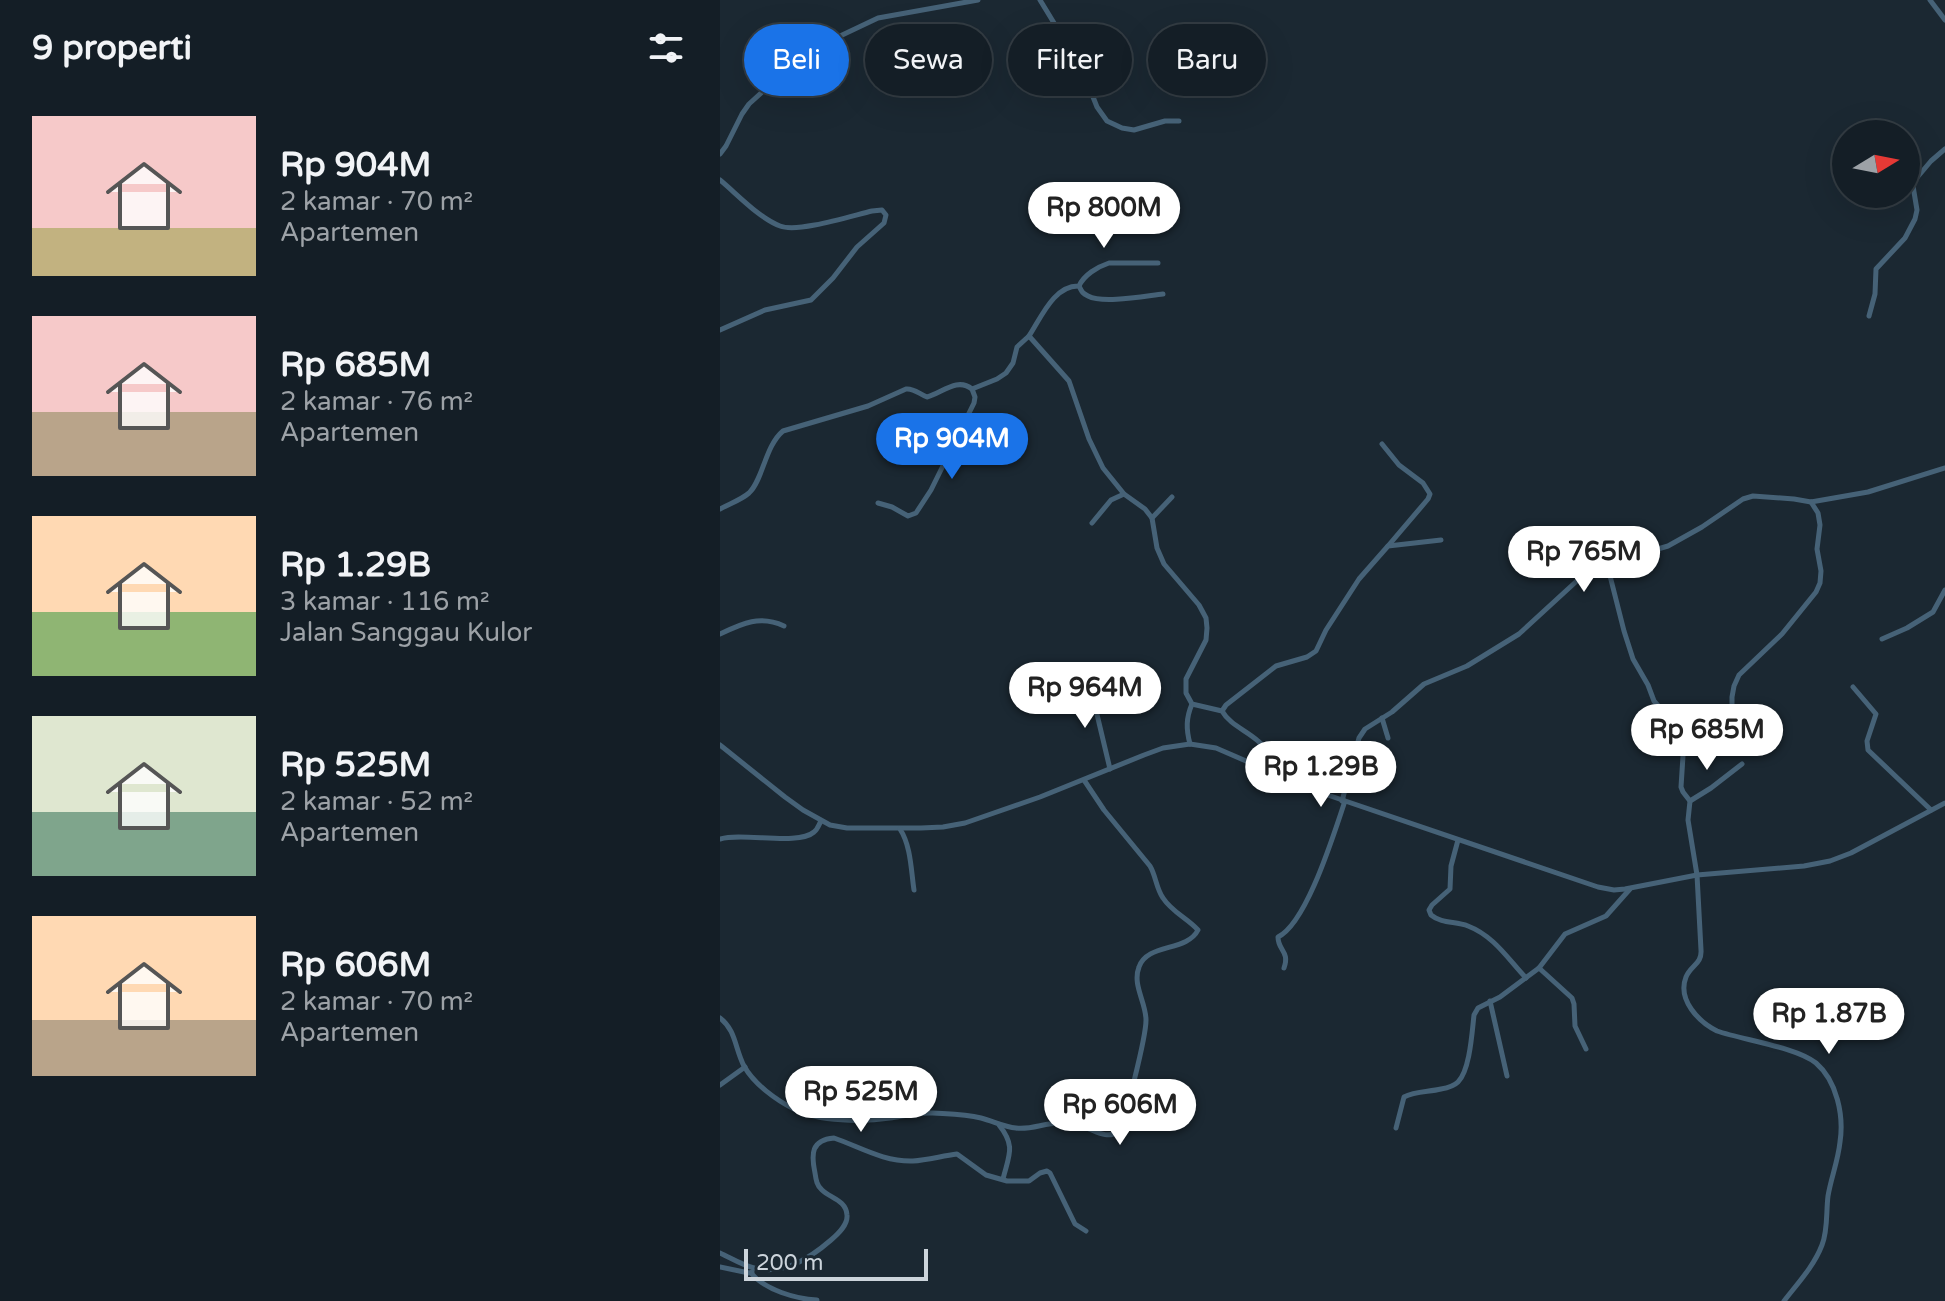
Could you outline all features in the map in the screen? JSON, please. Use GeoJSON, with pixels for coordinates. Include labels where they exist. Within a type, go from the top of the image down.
{"type":"FeatureCollection","features":[{"type":"Feature","properties":{"kind":"street"},"geometry":{"type":"LineString","coordinates":[[720,154],[749,104],[794,63],[819,46],[878,18],[978,0]]}},
{"type":"Feature","properties":{"kind":"street"},"geometry":{"type":"LineString","coordinates":[[1040,0],[1082,69],[1097,107],[1107,121],[1134,130],[1165,121],[1179,121]]}},
{"type":"Feature","properties":{"kind":"street"},"geometry":{"type":"LineString","coordinates":[[1931,0],[1945,20]]}},
{"type":"Feature","properties":{"kind":"street"},"geometry":{"type":"LineString","coordinates":[[1869,316],[1875,294],[1876,269],[1905,238],[1915,219],[1915,180],[1945,149]]}},
{"type":"Feature","properties":{"kind":"street"},"geometry":{"type":"LineString","coordinates":[[720,180],[782,227],[811,225],[872,211],[882,210],[886,215],[884,223],[857,247],[811,300],[765,310],[720,330]]}},
{"type":"Feature","properties":{"kind":"street"},"geometry":{"type":"LineString","coordinates":[[972,389],[1006,373],[1013,363],[1017,347],[1066,288],[1079,286],[1084,278],[1105,264],[1158,263]]}},
{"type":"Feature","properties":{"kind":"street"},"geometry":{"type":"LineString","coordinates":[[1079,286],[1083,293],[1097,299],[1163,294]]}},
{"type":"Feature","properties":{"kind":"street"},"geometry":{"type":"LineString","coordinates":[[1029,336],[1069,381],[1097,458],[1111,480],[1152,518],[1157,548],[1164,564],[1199,605],[1206,618],[1206,640],[1186,679],[1186,693],[1192,704],[1222,711],[1228,719],[1259,741],[1278,762],[1287,779]]}},
{"type":"Feature","properties":{"kind":"street"},"geometry":{"type":"LineString","coordinates":[[720,509],[751,491],[777,436],[788,428],[868,406],[906,389],[927,397],[961,384],[970,386],[974,403],[934,484],[917,511],[908,516],[878,503]]}},
{"type":"Feature","properties":{"kind":"street"},"geometry":{"type":"LineString","coordinates":[[1222,711],[1276,666],[1307,657],[1316,651],[1359,579],[1428,499],[1430,494],[1423,483],[1399,465],[1382,444]]}},
{"type":"Feature","properties":{"kind":"street"},"geometry":{"type":"LineString","coordinates":[[1284,968],[1286,955],[1278,937],[1286,932],[1303,907],[1326,854],[1344,801],[1361,734],[1424,684],[1467,666],[1519,634],[1580,578],[1607,564],[1668,546],[1743,499],[1753,496],[1811,502],[1868,492],[1945,468]]}},
{"type":"Feature","properties":{"kind":"street"},"geometry":{"type":"LineString","coordinates":[[1092,523],[1111,500],[1124,494]]}},
{"type":"Feature","properties":{"kind":"street"},"geometry":{"type":"LineString","coordinates":[[1152,518],[1172,497]]}},
{"type":"Feature","properties":{"kind":"street"},"geometry":{"type":"LineString","coordinates":[[1732,720],[1732,697],[1739,675],[1782,634],[1820,583],[1817,549],[1820,525],[1818,513],[1811,502]]}},
{"type":"Feature","properties":{"kind":"street"},"geometry":{"type":"LineString","coordinates":[[1388,546],[1441,540]]}},
{"type":"Feature","properties":{"kind":"street"},"geometry":{"type":"LineString","coordinates":[[1607,564],[1633,659],[1654,701],[1674,724],[1679,735],[1683,756],[1681,787],[1690,801]]}},
{"type":"Feature","properties":{"kind":"street"},"geometry":{"type":"LineString","coordinates":[[1882,639],[1933,612],[1945,590]]}},
{"type":"Feature","properties":{"kind":"street"},"geometry":{"type":"LineString","coordinates":[[720,634],[761,620],[784,626]]}},
{"type":"Feature","properties":{"kind":"street"},"geometry":{"type":"LineString","coordinates":[[1090,685],[1110,769]]}},
{"type":"Feature","properties":{"kind":"street"},"geometry":{"type":"LineString","coordinates":[[1853,687],[1876,714],[1867,741],[1868,750],[1931,810]]}},
{"type":"Feature","properties":{"kind":"street"},"geometry":{"type":"LineString","coordinates":[[1190,744],[1187,729],[1192,704]]}},
{"type":"Feature","properties":{"kind":"street"},"geometry":{"type":"LineString","coordinates":[[1382,718],[1388,738]]}},
{"type":"Feature","properties":{"kind":"street"},"geometry":{"type":"LineString","coordinates":[[720,745],[785,797],[821,821],[847,828],[943,827],[965,823],[1163,748],[1190,744],[1216,748],[1344,801],[1614,890],[1697,875],[1830,861],[1945,803]]}},
{"type":"Feature","properties":{"kind":"street"},"geometry":{"type":"LineString","coordinates":[[1742,764],[1690,801],[1689,832],[1697,875],[1702,957],[1686,978],[1686,995],[1690,1007],[1705,1025],[1807,1057],[1830,1080],[1838,1102],[1840,1143],[1830,1185],[1826,1233],[1812,1265],[1784,1301]]}},
{"type":"Feature","properties":{"kind":"street"},"geometry":{"type":"LineString","coordinates":[[720,1018],[730,1027],[745,1067],[758,1084],[807,1115],[875,1120],[932,1113],[969,1116],[1022,1128],[1063,1123],[1108,1135],[1118,1131],[1126,1112],[1145,1030],[1145,1010],[1137,982],[1138,968],[1146,956],[1180,944],[1198,932],[1169,906],[1159,891],[1150,866],[1084,780]]}},
{"type":"Feature","properties":{"kind":"street"},"geometry":{"type":"LineString","coordinates":[[720,839],[736,836],[803,836],[814,832],[821,821]]}},
{"type":"Feature","properties":{"kind":"street"},"geometry":{"type":"LineString","coordinates":[[899,828],[908,847],[914,890]]}},
{"type":"Feature","properties":{"kind":"street"},"geometry":{"type":"LineString","coordinates":[[1458,840],[1451,866],[1450,889],[1432,905],[1429,910],[1431,915],[1444,922],[1466,925],[1489,938],[1526,978]]}},
{"type":"Feature","properties":{"kind":"street"},"geometry":{"type":"LineString","coordinates":[[1396,1128],[1404,1097],[1442,1089],[1460,1081],[1478,1008],[1500,997],[1539,968],[1565,934],[1606,916],[1631,888]]}},
{"type":"Feature","properties":{"kind":"street"},"geometry":{"type":"LineString","coordinates":[[1539,968],[1572,998],[1575,1026],[1586,1049]]}},
{"type":"Feature","properties":{"kind":"street"},"geometry":{"type":"LineString","coordinates":[[1490,1001],[1507,1076]]}},
{"type":"Feature","properties":{"kind":"street"},"geometry":{"type":"LineString","coordinates":[[720,1085],[745,1067]]}},
{"type":"Feature","properties":{"kind":"street"},"geometry":{"type":"LineString","coordinates":[[997,1123],[1009,1138],[1005,1173]]}},
{"type":"Feature","properties":{"kind":"street"},"geometry":{"type":"LineString","coordinates":[[720,1267],[784,1269],[818,1251],[840,1233],[847,1219],[845,1209],[837,1199],[823,1192],[815,1174],[814,1149],[822,1140],[834,1138],[893,1159],[913,1161],[957,1154],[986,1175],[1005,1173],[1029,1181],[1047,1171],[1075,1224],[1086,1231]]}},
{"type":"Feature","properties":{"kind":"street"},"geometry":{"type":"LineString","coordinates":[[720,1253],[753,1270],[756,1279],[772,1288],[817,1300]]}}]}
